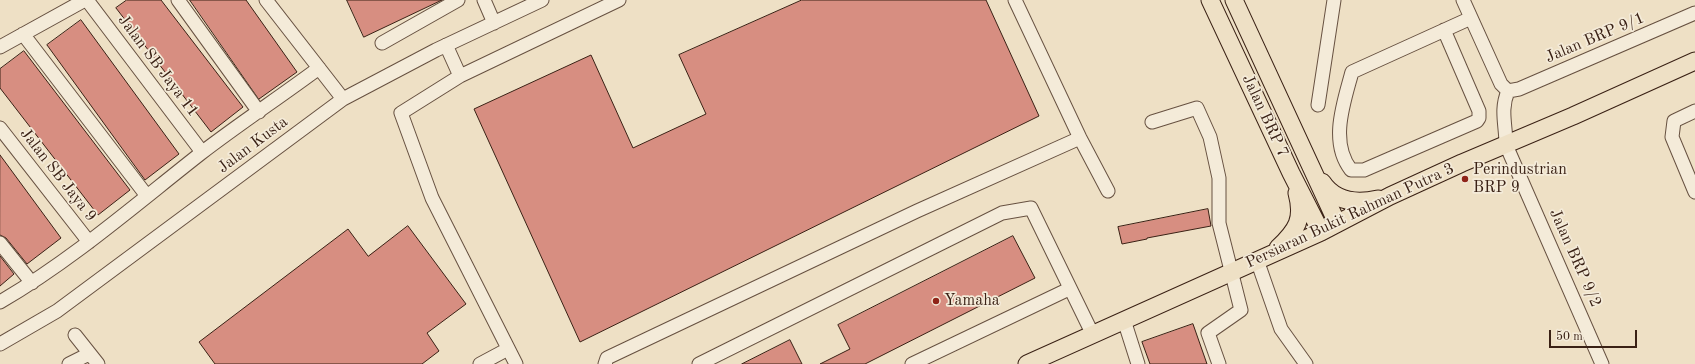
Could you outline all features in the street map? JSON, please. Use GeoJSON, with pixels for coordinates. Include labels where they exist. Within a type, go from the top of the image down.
{"type":"FeatureCollection","features":[{"type":"Feature","properties":{"kind":"main road","name":"Jalan BRP 7"},"geometry":{"type":"LineString","coordinates":[[1210,0],[1291,173],[1321,232]]}},
{"type":"Feature","properties":{"kind":"main road","name":"Jalan BRP 7"},"geometry":{"type":"LineString","coordinates":[[1234,0],[1337,223]]}},
{"type":"Feature","properties":{"kind":"main road","name":"Persiaran Bukit Rahman Putra 3"},"geometry":{"type":"LineString","coordinates":[[1027,364],[1321,232],[1390,196],[1695,61]]}},
{"type":"Feature","properties":{"kind":"main road"},"geometry":{"type":"LineString","coordinates":[[1306,158],[1326,187],[1334,195],[1347,200],[1366,201],[1390,196]]}},
{"type":"Feature","properties":{"kind":"main road"},"geometry":{"type":"LineString","coordinates":[[1273,253],[1291,235],[1299,220],[1300,206],[1291,173]]}},
{"type":"Feature","properties":{"kind":"street"},"geometry":{"type":"LineString","coordinates":[[0,47],[86,0]]}},
{"type":"Feature","properties":{"kind":"street","name":"Jalan SB Jaya 11"},"geometry":{"type":"LineString","coordinates":[[86,0],[202,152]]}},
{"type":"Feature","properties":{"kind":"street"},"geometry":{"type":"LineString","coordinates":[[178,0],[259,112]]}},
{"type":"Feature","properties":{"kind":"street"},"geometry":{"type":"LineString","coordinates":[[266,0],[342,99]]}},
{"type":"Feature","properties":{"kind":"street"},"geometry":{"type":"LineString","coordinates":[[382,43],[458,0]]}},
{"type":"Feature","properties":{"kind":"street"},"geometry":{"type":"LineString","coordinates":[[484,0],[494,23]]}},
{"type":"Feature","properties":{"kind":"street","name":"Jalan Kusta"},"geometry":{"type":"LineString","coordinates":[[0,344],[57,311],[342,99],[446,45],[542,0]]}},
{"type":"Feature","properties":{"kind":"street"},"geometry":{"type":"LineString","coordinates":[[516,364],[432,198],[401,113],[460,76],[618,0]]}},
{"type":"Feature","properties":{"kind":"street"},"geometry":{"type":"LineString","coordinates":[[1015,0],[1080,138],[1108,191]]}},
{"type":"Feature","properties":{"kind":"street"},"geometry":{"type":"LineString","coordinates":[[1318,105],[1334,0]]}},
{"type":"Feature","properties":{"kind":"street"},"geometry":{"type":"LineString","coordinates":[[1463,0],[1502,84],[1508,91],[1502,112],[1505,123],[1506,144]]}},
{"type":"Feature","properties":{"kind":"street","name":"Jalan BRP 9/1"},"geometry":{"type":"LineString","coordinates":[[1508,91],[1519,89],[1695,13]]}},
{"type":"Feature","properties":{"kind":"street"},"geometry":{"type":"LineString","coordinates":[[1444,30],[1479,111],[1479,118],[1477,121],[1364,170],[1351,170],[1345,162],[1340,140],[1340,126],[1344,100],[1352,72],[1444,30],[1471,18]]}},
{"type":"Feature","properties":{"kind":"street"},"geometry":{"type":"LineString","coordinates":[[23,34],[147,196]]}},
{"type":"Feature","properties":{"kind":"street"},"geometry":{"type":"LineString","coordinates":[[446,45],[460,76]]}},
{"type":"Feature","properties":{"kind":"street"},"geometry":{"type":"LineString","coordinates":[[0,302],[32,283],[89,242],[202,152],[319,68]]}},
{"type":"Feature","properties":{"kind":"street"},"geometry":{"type":"LineString","coordinates":[[1152,122],[1197,108],[1210,138],[1219,178],[1219,223],[1241,310],[1208,333],[1219,364]]}},
{"type":"Feature","properties":{"kind":"street"},"geometry":{"type":"LineString","coordinates":[[1695,111],[1674,121],[1672,137],[1695,192]]}},
{"type":"Feature","properties":{"kind":"street","name":"Jalan SB Jaya 9"},"geometry":{"type":"LineString","coordinates":[[0,128],[89,242]]}},
{"type":"Feature","properties":{"kind":"street"},"geometry":{"type":"LineString","coordinates":[[605,364],[607,358],[917,211],[1080,138]]}},
{"type":"Feature","properties":{"kind":"street","name":"Jalan BRP 9/2"},"geometry":{"type":"LineString","coordinates":[[1506,144],[1602,364]]}},
{"type":"Feature","properties":{"kind":"street"},"geometry":{"type":"LineString","coordinates":[[699,364],[1002,213],[1031,208],[1069,289],[1093,335]]}},
{"type":"Feature","properties":{"kind":"street"},"geometry":{"type":"LineString","coordinates":[[0,243],[32,283]]}},
{"type":"Feature","properties":{"kind":"street"},"geometry":{"type":"LineString","coordinates":[[1257,260],[1281,329],[1306,364]]}},
{"type":"Feature","properties":{"kind":"street"},"geometry":{"type":"LineString","coordinates":[[912,364],[1069,289]]}},
{"type":"Feature","properties":{"kind":"street"},"geometry":{"type":"LineString","coordinates":[[1124,320],[1138,364]]}},
{"type":"Feature","properties":{"kind":"street"},"geometry":{"type":"LineString","coordinates":[[75,336],[98,364]]}},
{"type":"Feature","properties":{"kind":"street"},"geometry":{"type":"LineString","coordinates":[[480,364],[508,348]]}},
{"type":"Feature","properties":{"kind":"street"},"geometry":{"type":"LineString","coordinates":[[69,364],[89,354]]}},
{"type":"Feature","properties":{"kind":"building"},"geometry":{"type":"Polygon","coordinates":[[[127,0],[161,0],[243,107],[211,132],[116,8],[127,0]]]}},
{"type":"Feature","properties":{"kind":"building"},"geometry":{"type":"Polygon","coordinates":[[[190,0],[246,0],[297,72],[259,99],[190,0]]]}},
{"type":"Feature","properties":{"kind":"building"},"geometry":{"type":"Polygon","coordinates":[[[347,0],[442,0],[364,37],[347,0]]]}},
{"type":"Feature","properties":{"kind":"building"},"geometry":{"type":"Polygon","coordinates":[[[802,0],[986,0],[1039,116],[580,342],[474,109],[591,55],[633,148],[706,114],[679,55],[802,0]]]}},
{"type":"Feature","properties":{"kind":"building"},"geometry":{"type":"Polygon","coordinates":[[[81,20],[179,154],[145,180],[47,45],[81,20]]]}},
{"type":"Feature","properties":{"kind":"building"},"geometry":{"type":"Polygon","coordinates":[[[24,51],[130,190],[98,215],[0,88],[0,69],[24,51]]]}},
{"type":"Feature","properties":{"kind":"building"},"geometry":{"type":"Polygon","coordinates":[[[0,155],[61,238],[27,264],[6,238],[0,235],[0,155]]]}},
{"type":"Feature","properties":{"kind":"building"},"geometry":{"type":"Polygon","coordinates":[[[1208,209],[1211,226],[1122,244],[1118,227],[1208,209]]]}},
{"type":"Feature","properties":{"kind":"building"},"geometry":{"type":"Polygon","coordinates":[[[408,226],[466,304],[427,333],[439,351],[422,364],[215,364],[199,342],[348,229],[368,256],[408,226]]]}},
{"type":"Feature","properties":{"kind":"building","name":"Yamaha"},"geometry":{"type":"Polygon","coordinates":[[[1013,236],[1035,278],[865,364],[820,364],[850,349],[838,325],[1013,236]]]}},
{"type":"Feature","properties":{"kind":"building"},"geometry":{"type":"Polygon","coordinates":[[[0,256],[14,274],[0,286],[0,256]]]}},
{"type":"Feature","properties":{"kind":"building"},"geometry":{"type":"Polygon","coordinates":[[[1193,324],[1207,364],[1150,364],[1142,342],[1193,324]]]}},
{"type":"Feature","properties":{"kind":"building"},"geometry":{"type":"Polygon","coordinates":[[[790,340],[802,364],[742,364],[790,340]]]}},
{"type":"Feature","properties":{"kind":"place","name":"Perindustrian BRP 9"},"geometry":{"type":"Point","coordinates":[1465,179]}},
{"type":"Feature","properties":{"kind":"place","name":"Yamaha"},"geometry":{"type":"Point","coordinates":[936,301]}}]}
